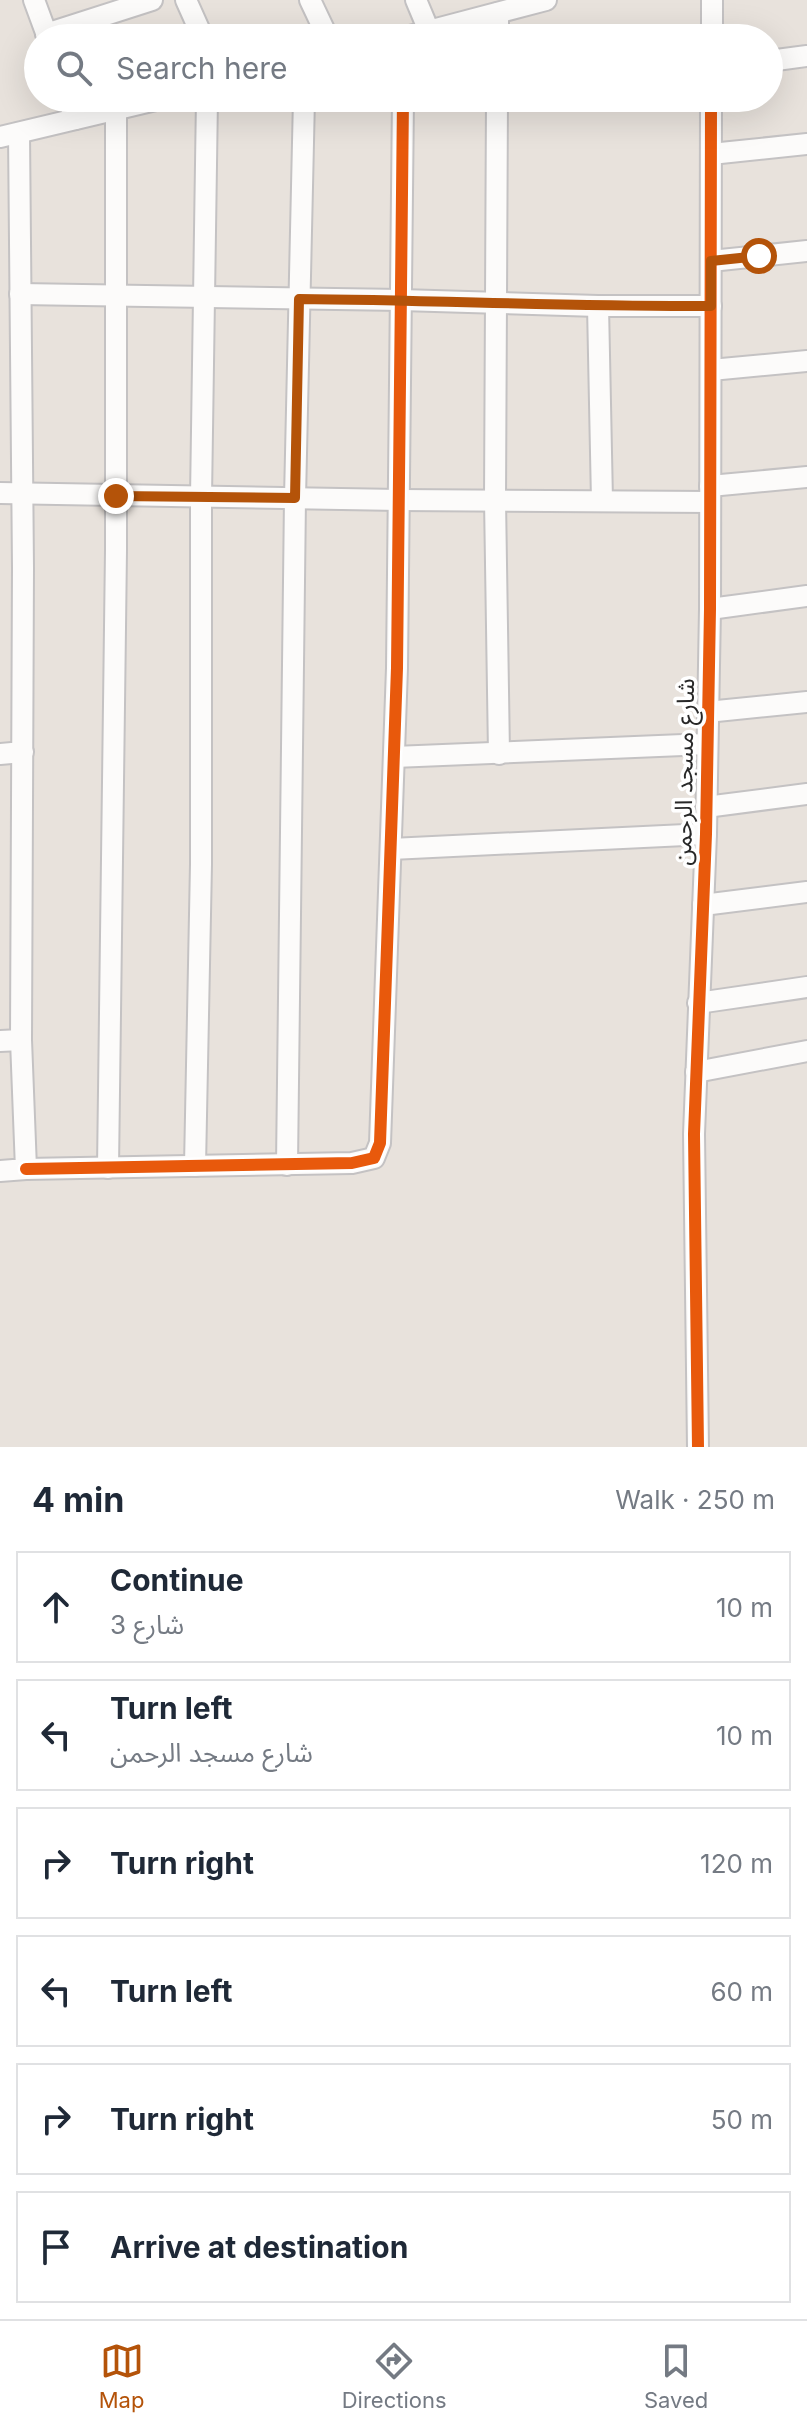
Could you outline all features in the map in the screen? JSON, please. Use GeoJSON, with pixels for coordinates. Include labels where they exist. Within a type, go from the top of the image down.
{"type":"FeatureCollection","features":[{"type":"Feature","properties":{"kind":"street"},"geometry":{"type":"LineString","coordinates":[[34,0],[43,24]]}},
{"type":"Feature","properties":{"kind":"street"},"geometry":{"type":"LineString","coordinates":[[82,24],[152,0]]}},
{"type":"Feature","properties":{"kind":"street"},"geometry":{"type":"LineString","coordinates":[[186,0],[197,24]]}},
{"type":"Feature","properties":{"kind":"street"},"geometry":{"type":"LineString","coordinates":[[310,0],[321,24]]}},
{"type":"Feature","properties":{"kind":"street"},"geometry":{"type":"LineString","coordinates":[[416,0],[426,24]]}},
{"type":"Feature","properties":{"kind":"street"},"geometry":{"type":"LineString","coordinates":[[456,24],[544,0]]}},
{"type":"Feature","properties":{"kind":"street"},"geometry":{"type":"LineString","coordinates":[[712,0],[712,24]]}},
{"type":"Feature","properties":{"kind":"street"},"geometry":{"type":"LineString","coordinates":[[498,13],[498,24]]}},
{"type":"Feature","properties":{"kind":"street"},"geometry":{"type":"LineString","coordinates":[[783,59],[807,56]]}},
{"type":"Feature","properties":{"kind":"street"},"geometry":{"type":"LineString","coordinates":[[73,112],[75,119]]}},
{"type":"Feature","properties":{"kind":"street"},"geometry":{"type":"LineString","coordinates":[[26,1169],[21,1040],[20,294],[9,135],[107,112]]}},
{"type":"Feature","properties":{"kind":"street"},"geometry":{"type":"LineString","coordinates":[[108,1168],[116,496],[116,112]]}},
{"type":"Feature","properties":{"kind":"street"},"geometry":{"type":"LineString","coordinates":[[195,1166],[201,864],[201,497],[207,112]]}},
{"type":"Feature","properties":{"kind":"street"},"geometry":{"type":"LineString","coordinates":[[287,1165],[295,498],[304,112]]}},
{"type":"Feature","properties":{"kind":"street"},"geometry":{"type":"LineString","coordinates":[[0,1171],[352,1163],[374,1158],[380,1143],[394,757],[403,112]]}},
{"type":"Feature","properties":{"kind":"street"},"geometry":{"type":"LineString","coordinates":[[497,112],[495,500],[499,754]]}},
{"type":"Feature","properties":{"kind":"street","name":"شارع مسجد الرحمن"},"geometry":{"type":"LineString","coordinates":[[698,1447],[694,1134],[706,834],[710,609],[711,112]]}},
{"type":"Feature","properties":{"kind":"street"},"geometry":{"type":"LineString","coordinates":[[711,154],[807,144]]}},
{"type":"Feature","properties":{"kind":"street"},"geometry":{"type":"LineString","coordinates":[[711,261],[807,251]]}},
{"type":"Feature","properties":{"kind":"street"},"geometry":{"type":"LineString","coordinates":[[20,294],[711,306]]}},
{"type":"Feature","properties":{"kind":"street"},"geometry":{"type":"LineString","coordinates":[[598,306],[602,501]]}},
{"type":"Feature","properties":{"kind":"street"},"geometry":{"type":"LineString","coordinates":[[711,370],[807,361]]}},
{"type":"Feature","properties":{"kind":"street"},"geometry":{"type":"LineString","coordinates":[[0,493],[602,501],[710,494],[807,477]]}},
{"type":"Feature","properties":{"kind":"street"},"geometry":{"type":"LineString","coordinates":[[710,609],[807,596]]}},
{"type":"Feature","properties":{"kind":"street"},"geometry":{"type":"LineString","coordinates":[[707,712],[807,702]]}},
{"type":"Feature","properties":{"kind":"street"},"geometry":{"type":"LineString","coordinates":[[394,757],[707,744]]}},
{"type":"Feature","properties":{"kind":"street"},"geometry":{"type":"LineString","coordinates":[[0,754],[23,752]]}},
{"type":"Feature","properties":{"kind":"street"},"geometry":{"type":"LineString","coordinates":[[706,807],[807,794]]}},
{"type":"Feature","properties":{"kind":"street"},"geometry":{"type":"LineString","coordinates":[[391,849],[706,834]]}},
{"type":"Feature","properties":{"kind":"street"},"geometry":{"type":"LineString","coordinates":[[703,905],[807,892]]}},
{"type":"Feature","properties":{"kind":"street"},"geometry":{"type":"LineString","coordinates":[[698,1003],[807,987]]}},
{"type":"Feature","properties":{"kind":"street"},"geometry":{"type":"LineString","coordinates":[[0,1041],[21,1040]]}},
{"type":"Feature","properties":{"kind":"street"},"geometry":{"type":"LineString","coordinates":[[696,1072],[807,1051]]}},
{"type":"Feature","properties":{"kind":"cycle path"},"geometry":{"type":"LineString","coordinates":[[26,1169],[352,1163],[374,1158],[380,1143],[397,668],[403,112]]}},
{"type":"Feature","properties":{"kind":"cycle path"},"geometry":{"type":"LineString","coordinates":[[698,1447],[694,1134],[706,834],[710,609],[711,112]]}},
{"type":"Feature","properties":{"kind":"route"},"geometry":{"type":"LineString","coordinates":[[116,496],[295,498],[299,299],[711,306],[711,261],[759,256]]}}]}
